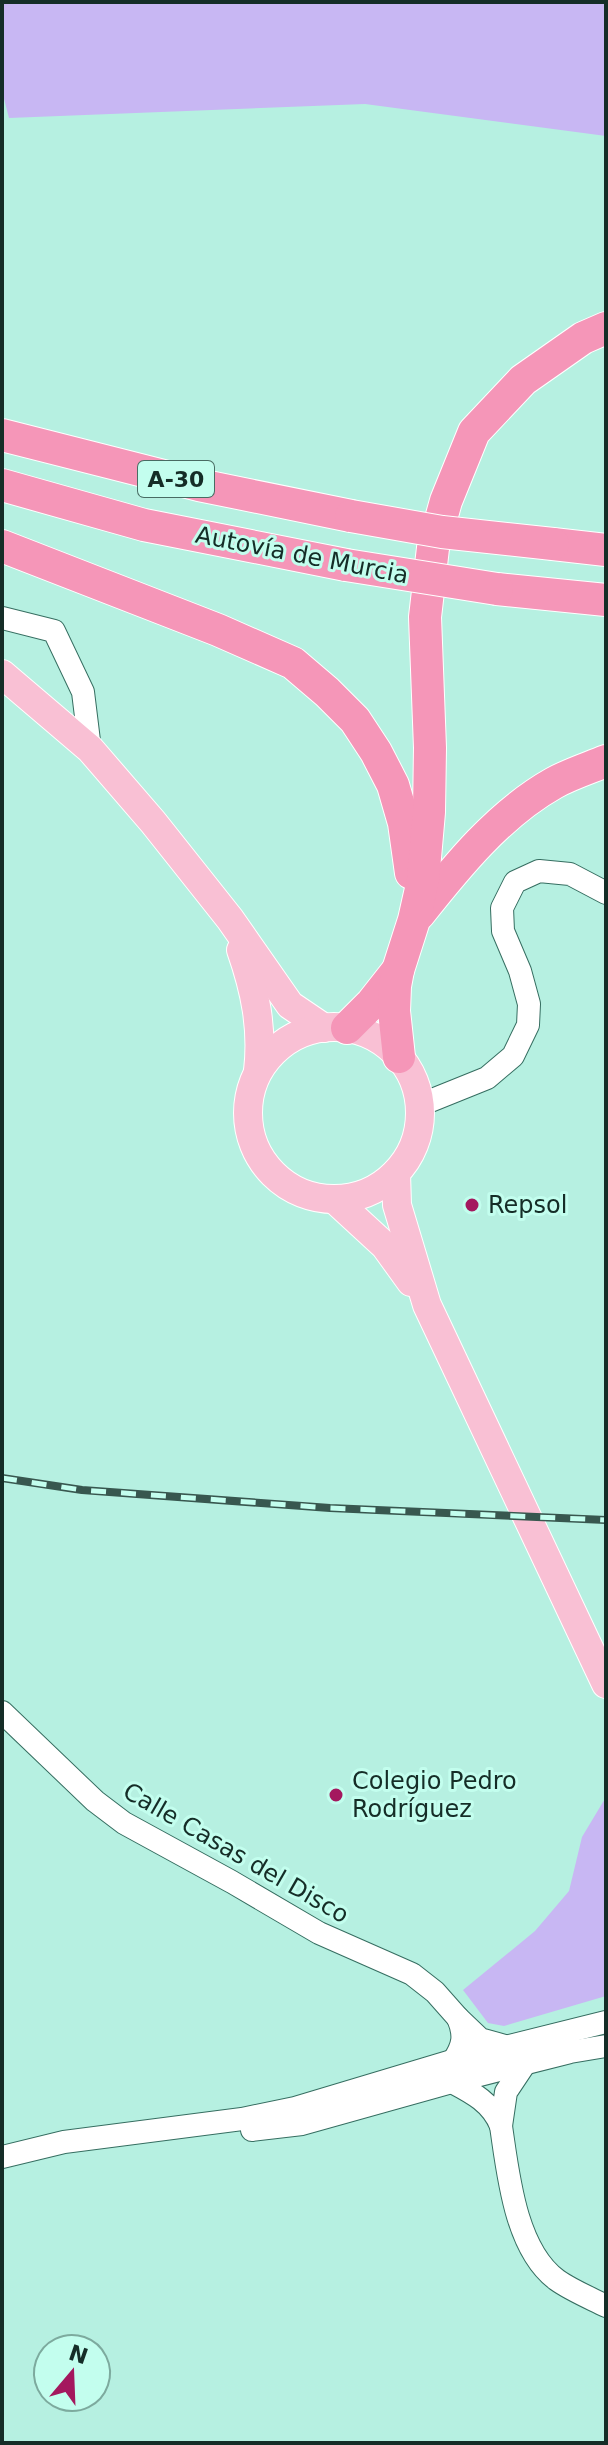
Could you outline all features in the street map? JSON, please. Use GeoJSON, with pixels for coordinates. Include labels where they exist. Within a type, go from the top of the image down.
{"type":"FeatureCollection","features":[{"type":"Feature","properties":{"kind":"highway"},"geometry":{"type":"LineString","coordinates":[[399,1057],[394,1011],[398,970],[423,880],[429,812],[425,617],[433,548],[446,501],[474,432],[523,380],[583,338],[606,328]]}},
{"type":"Feature","properties":{"kind":"highway","name":"Autovía de Murcia"},"geometry":{"type":"LineString","coordinates":[[2,435],[199,485],[351,516],[442,532],[606,548]]}},
{"type":"Feature","properties":{"kind":"highway","name":"Autovía de Murcia"},"geometry":{"type":"LineString","coordinates":[[2,485],[144,525],[346,565],[497,589],[606,600]]}},
{"type":"Feature","properties":{"kind":"highway"},"geometry":{"type":"LineString","coordinates":[[2,546],[218,630],[293,663],[327,692],[355,720],[393,785],[409,853],[414,920]]}},
{"type":"Feature","properties":{"kind":"highway"},"geometry":{"type":"LineString","coordinates":[[414,920],[454,870],[517,808],[554,783],[606,761]]}},
{"type":"Feature","properties":{"kind":"highway"},"geometry":{"type":"LineString","coordinates":[[336,1028],[372,1003],[398,970]]}},
{"type":"Feature","properties":{"kind":"main road"},"geometry":{"type":"LineString","coordinates":[[2,674],[90,749],[230,919],[290,1005],[336,1028],[375,1038],[399,1057],[413,1079],[420,1105],[419,1130],[410,1153],[396,1173],[378,1187],[356,1196],[334,1199],[308,1195],[285,1184],[266,1167],[254,1145],[248,1120],[250,1095],[262,1045],[259,1017],[251,979],[230,919]]}},
{"type":"Feature","properties":{"kind":"main road"},"geometry":{"type":"LineString","coordinates":[[258,1071],[275,1050],[298,1035],[336,1028]]}},
{"type":"Feature","properties":{"kind":"main road"},"geometry":{"type":"LineString","coordinates":[[396,1173],[397,1205],[427,1305],[606,1684]]}},
{"type":"Feature","properties":{"kind":"main road"},"geometry":{"type":"LineString","coordinates":[[334,1199],[385,1246],[427,1305]]}},
{"type":"Feature","properties":{"kind":"street"},"geometry":{"type":"LineString","coordinates":[[2,618],[54,631],[83,692],[90,749]]}},
{"type":"Feature","properties":{"kind":"street"},"geometry":{"type":"LineString","coordinates":[[420,1105],[487,1078],[513,1056],[528,1025],[529,1004],[520,971],[503,931],[502,908],[515,882],[539,871],[570,874],[606,893]]}},
{"type":"Feature","properties":{"kind":"street","name":"Calle Casas del Disco"},"geometry":{"type":"LineString","coordinates":[[2,1712],[95,1801],[124,1823],[319,1933],[412,1974],[435,1992],[480,2039],[506,2047]]}},
{"type":"Feature","properties":{"kind":"street"},"geometry":{"type":"LineString","coordinates":[[453,2071],[463,2041],[458,2018]]}},
{"type":"Feature","properties":{"kind":"street"},"geometry":{"type":"LineString","coordinates":[[2,2167],[90,2150],[302,2124],[453,2071],[506,2047],[606,2022]]}},
{"type":"Feature","properties":{"kind":"street"},"geometry":{"type":"LineString","coordinates":[[2,2157],[64,2142],[242,2119],[453,2071],[524,2065],[606,2046]]}},
{"type":"Feature","properties":{"kind":"street"},"geometry":{"type":"LineString","coordinates":[[501,2126],[506,2092],[524,2065]]}},
{"type":"Feature","properties":{"kind":"street"},"geometry":{"type":"LineString","coordinates":[[453,2071],[496,2114],[501,2126],[514,2208],[525,2236],[542,2264],[556,2279],[606,2306]]}},
{"type":"Feature","properties":{"kind":"shaded area"},"geometry":{"type":"Polygon","coordinates":[[[2,2],[606,2],[606,136],[365,104],[9,118],[2,91],[2,2]]]}},
{"type":"Feature","properties":{"kind":"shaded area"},"geometry":{"type":"Polygon","coordinates":[[[606,1797],[606,1996],[504,2026],[488,2023],[463,1990],[535,1931],[569,1891],[582,1837],[606,1797]]]}},
{"type":"Feature","properties":{"kind":"railway"},"geometry":{"type":"LineString","coordinates":[[2,1478],[82,1490],[330,1508],[606,1520]]}},
{"type":"Feature","properties":{"kind":"place","name":"Repsol"},"geometry":{"type":"Point","coordinates":[472,1205]}},
{"type":"Feature","properties":{"kind":"place","name":"Colegio Pedro Rodríguez"},"geometry":{"type":"Point","coordinates":[336,1795]}}]}
